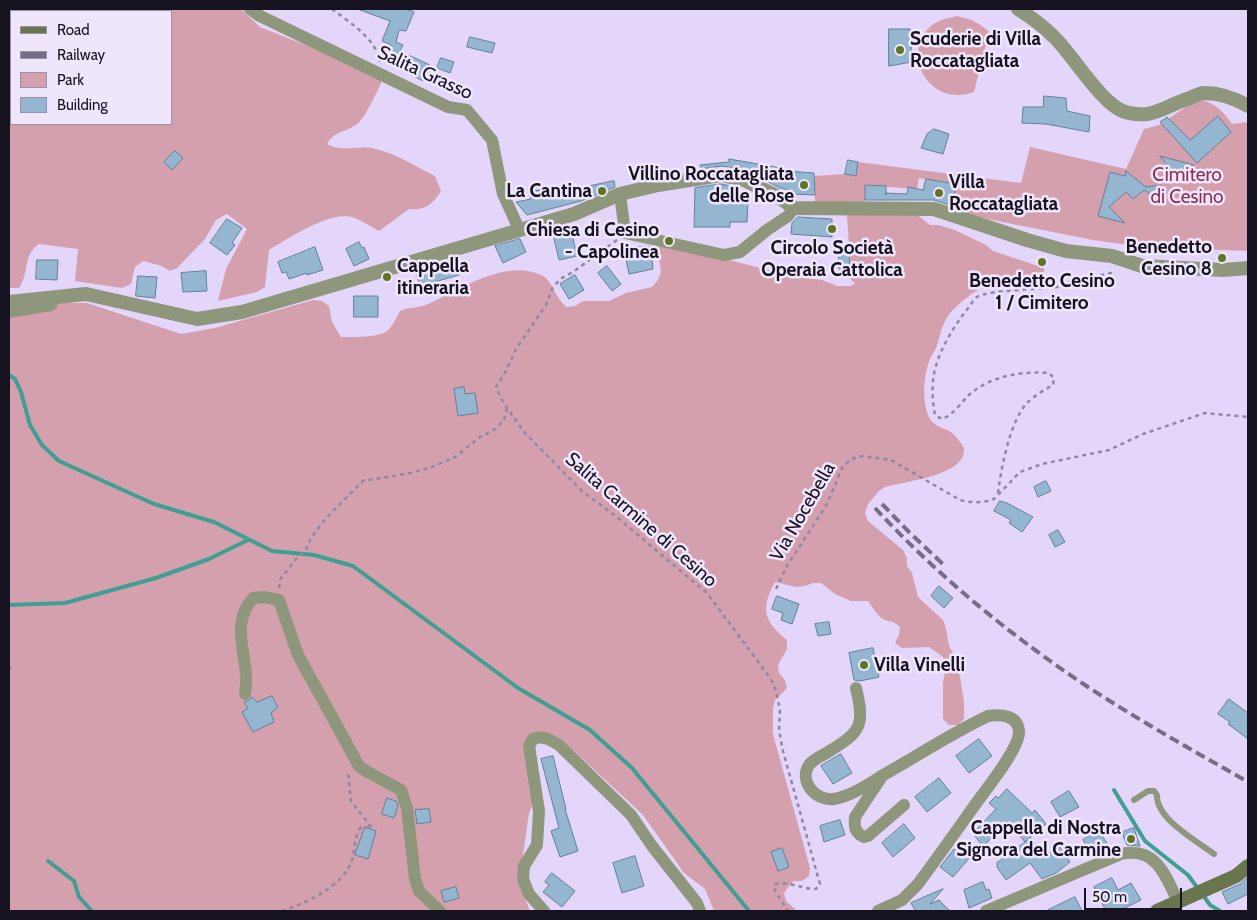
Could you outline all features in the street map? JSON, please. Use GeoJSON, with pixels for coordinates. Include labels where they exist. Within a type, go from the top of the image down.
{"type":"FeatureCollection","features":[{"type":"Feature","properties":{"kind":"main road"},"geometry":{"type":"LineString","coordinates":[[1158,911],[1236,876],[1248,866]]}},
{"type":"Feature","properties":{"kind":"street","name":"Salita Grasso"},"geometry":{"type":"LineString","coordinates":[[250,9],[258,15],[448,107],[467,110],[492,140],[503,194],[519,229]]}},
{"type":"Feature","properties":{"kind":"street"},"geometry":{"type":"LineString","coordinates":[[1018,9],[1032,17],[1055,38],[1106,99],[1122,111],[1138,115],[1152,114],[1178,101],[1203,93],[1237,100],[1248,106]]}},
{"type":"Feature","properties":{"kind":"street"},"geometry":{"type":"LineString","coordinates":[[9,302],[86,294],[197,319],[242,312],[574,214],[620,194],[721,174],[742,179],[778,197],[794,208],[934,208],[1027,240],[1066,250],[1112,256],[1142,266],[1223,270],[1248,268]]}},
{"type":"Feature","properties":{"kind":"street"},"geometry":{"type":"LineString","coordinates":[[620,194],[625,233],[724,255],[740,252],[788,216],[794,208]]}},
{"type":"Feature","properties":{"kind":"street"},"geometry":{"type":"LineString","coordinates":[[9,312],[51,305],[54,298]]}},
{"type":"Feature","properties":{"kind":"street"},"geometry":{"type":"LineString","coordinates":[[245,694],[246,675],[240,633],[244,614],[253,598],[263,597],[279,600],[298,655],[359,766],[401,790],[407,808],[415,879],[419,891],[440,911]]}},
{"type":"Feature","properties":{"kind":"street"},"geometry":{"type":"LineString","coordinates":[[856,688],[861,710],[857,727],[848,740],[808,766],[808,786],[812,793],[822,799],[840,798],[883,776],[988,716],[998,714],[1014,719],[1018,725],[1019,734],[1002,766],[918,884],[902,900],[878,911]]}},
{"type":"Feature","properties":{"kind":"street"},"geometry":{"type":"LineString","coordinates":[[544,911],[529,894],[523,879],[524,866],[538,845],[539,811],[529,746],[533,738],[539,737],[549,739],[559,745],[631,815],[652,846],[697,903],[700,911]]}},
{"type":"Feature","properties":{"kind":"street"},"geometry":{"type":"LineString","coordinates":[[883,776],[855,817],[854,825],[856,831],[864,837],[868,836],[904,805]]}},
{"type":"Feature","properties":{"kind":"street"},"geometry":{"type":"LineString","coordinates":[[986,911],[1121,854],[1133,852],[1154,860],[1162,870],[1178,902]]}},
{"type":"Feature","properties":{"kind":"lane"},"geometry":{"type":"LineString","coordinates":[[1134,800],[1148,791],[1154,791],[1157,795],[1157,803],[1167,818],[1214,854]]}},
{"type":"Feature","properties":{"kind":"path","name":"Salita Grasso"},"geometry":{"type":"LineString","coordinates":[[332,9],[368,38],[378,52],[381,66]]}},
{"type":"Feature","properties":{"kind":"path","name":"Salita Carmine di Cesino"},"geometry":{"type":"LineString","coordinates":[[625,233],[574,272],[560,280],[552,289],[546,305],[516,349],[496,387],[507,408],[524,432],[583,492],[620,520],[707,593],[771,680],[776,691],[780,710],[779,730],[783,751],[820,884],[816,889],[807,889],[783,882],[776,884],[776,892],[788,911]]}},
{"type":"Feature","properties":{"kind":"path"},"geometry":{"type":"LineString","coordinates":[[997,494],[1008,442],[1020,412],[1034,397],[1053,385],[1054,378],[1049,373],[1042,372],[995,379],[985,383],[970,394],[947,417],[942,419],[935,415],[933,380],[939,359],[958,321],[977,297],[997,292],[1057,287],[1066,285],[1069,282],[1142,266]]}},
{"type":"Feature","properties":{"kind":"path"},"geometry":{"type":"LineString","coordinates":[[279,600],[280,578],[296,559],[305,552],[311,538],[326,518],[363,481],[411,473],[432,467],[455,457],[480,437],[494,430],[504,420],[507,408]]}},
{"type":"Feature","properties":{"kind":"path","name":"Via Nocebella"},"geometry":{"type":"LineString","coordinates":[[776,589],[787,566],[827,504],[842,468],[851,459],[862,456],[891,460],[931,484],[967,502],[988,501],[994,499],[1020,472],[1042,464],[1109,450],[1143,434],[1205,413],[1248,417]]}},
{"type":"Feature","properties":{"kind":"path"},"geometry":{"type":"LineString","coordinates":[[9,670],[12,664]]}},
{"type":"Feature","properties":{"kind":"path"},"geometry":{"type":"LineString","coordinates":[[282,911],[303,904],[319,895],[334,883],[352,861],[358,831],[361,826],[372,828],[351,801],[347,759],[349,748]]}},
{"type":"Feature","properties":{"kind":"green space"},"geometry":{"type":"Polygon","coordinates":[[[9,9],[241,9],[260,27],[384,76],[372,103],[359,122],[333,137],[327,144],[339,148],[363,147],[384,151],[435,176],[441,191],[428,206],[420,209],[409,209],[379,231],[358,219],[346,216],[323,221],[311,226],[269,250],[265,287],[257,292],[218,301],[226,269],[247,229],[227,214],[216,220],[205,239],[177,268],[170,271],[162,266],[143,261],[135,267],[131,284],[122,288],[75,281],[78,249],[39,244],[30,254],[19,288],[9,288],[9,9]]]}},
{"type":"Feature","properties":{"kind":"green space"},"geometry":{"type":"Polygon","coordinates":[[[957,16],[974,21],[989,32],[974,92],[959,95],[946,93],[935,87],[920,68],[918,56],[919,44],[925,32],[935,23],[957,16]]]}},
{"type":"Feature","properties":{"kind":"green space","name":"Cimitero di Cesino"},"geometry":{"type":"Polygon","coordinates":[[[1203,100],[1220,109],[1232,124],[1248,122],[1248,251],[1143,247],[1093,240],[952,212],[956,184],[919,178],[917,189],[865,185],[865,206],[815,207],[814,176],[845,174],[856,176],[858,162],[1021,183],[1030,147],[1126,169],[1144,129],[1159,125],[1193,102],[1203,100]]]}},
{"type":"Feature","properties":{"kind":"green space"},"geometry":{"type":"Polygon","coordinates":[[[915,213],[930,225],[938,225],[955,230],[986,245],[993,251],[1044,268],[1044,277],[1032,285],[1025,286],[1002,283],[987,285],[966,299],[948,316],[927,368],[925,399],[927,413],[932,422],[952,433],[962,444],[964,448],[962,457],[953,467],[944,472],[885,487],[868,504],[865,513],[868,521],[903,550],[907,558],[907,566],[912,573],[918,597],[943,620],[949,646],[960,677],[964,702],[964,719],[958,725],[949,725],[943,719],[943,683],[946,666],[943,657],[929,647],[902,648],[895,643],[900,627],[894,622],[880,617],[868,601],[851,601],[835,594],[821,583],[796,587],[775,582],[770,591],[766,607],[769,620],[773,627],[787,640],[787,649],[778,665],[779,673],[785,680],[787,688],[775,700],[773,708],[773,734],[810,868],[809,876],[802,881],[793,881],[784,893],[786,901],[797,911],[714,911],[705,889],[684,873],[643,815],[561,739],[552,735],[536,734],[532,806],[529,813],[519,883],[530,911],[9,911],[9,308],[87,303],[181,334],[215,328],[313,300],[322,301],[329,306],[332,322],[341,337],[372,336],[387,331],[400,311],[426,305],[467,284],[497,273],[512,270],[527,271],[545,277],[567,307],[575,306],[583,301],[609,301],[626,293],[652,287],[658,280],[661,272],[657,245],[717,257],[797,277],[822,280],[837,286],[851,286],[855,283],[851,280],[847,215],[915,213]]]}},
{"type":"Feature","properties":{"kind":"building"},"geometry":{"type":"Polygon","coordinates":[[[361,9],[406,9],[414,12],[406,31],[399,30],[396,42],[403,45],[400,51],[432,66],[423,81],[385,61],[391,45],[382,41],[390,21],[361,9]]]}},
{"type":"Feature","properties":{"kind":"building","name":"Scuderie di Villa Roccatagliata"},"geometry":{"type":"Polygon","coordinates":[[[889,29],[910,29],[912,62],[889,66],[889,29]]]}},
{"type":"Feature","properties":{"kind":"building"},"geometry":{"type":"Polygon","coordinates":[[[470,37],[495,43],[492,53],[467,47],[470,37]]]}},
{"type":"Feature","properties":{"kind":"building"},"geometry":{"type":"Polygon","coordinates":[[[441,58],[454,62],[450,73],[437,68],[441,58]]]}},
{"type":"Feature","properties":{"kind":"building"},"geometry":{"type":"Polygon","coordinates":[[[1044,96],[1066,98],[1067,111],[1090,116],[1089,132],[1046,124],[1022,123],[1023,107],[1043,107],[1044,96]]]}},
{"type":"Feature","properties":{"kind":"building"},"geometry":{"type":"Polygon","coordinates":[[[1218,116],[1231,132],[1197,163],[1160,122],[1167,117],[1190,140],[1218,116]]]}},
{"type":"Feature","properties":{"kind":"building"},"geometry":{"type":"Polygon","coordinates":[[[934,129],[949,134],[943,154],[921,148],[927,134],[934,129]]]}},
{"type":"Feature","properties":{"kind":"building"},"geometry":{"type":"Polygon","coordinates":[[[175,151],[183,158],[172,170],[164,162],[175,151]]]}},
{"type":"Feature","properties":{"kind":"building"},"geometry":{"type":"Polygon","coordinates":[[[1160,156],[1194,165],[1179,178],[1160,156]]]}},
{"type":"Feature","properties":{"kind":"building"},"geometry":{"type":"Polygon","coordinates":[[[729,159],[787,169],[787,171],[814,173],[815,195],[792,194],[793,191],[780,188],[744,170],[722,166],[701,169],[700,165],[729,162],[729,159]]]}},
{"type":"Feature","properties":{"kind":"building"},"geometry":{"type":"Polygon","coordinates":[[[848,160],[858,162],[856,176],[845,174],[848,160]]]}},
{"type":"Feature","properties":{"kind":"building"},"geometry":{"type":"Polygon","coordinates":[[[1126,171],[1146,187],[1161,185],[1162,201],[1144,190],[1133,199],[1126,192],[1109,207],[1125,223],[1098,216],[1110,172],[1125,176],[1126,171]]]}},
{"type":"Feature","properties":{"kind":"building","name":"Villa Roccatagliata"},"geometry":{"type":"Polygon","coordinates":[[[926,179],[956,184],[952,206],[934,200],[865,200],[865,185],[886,186],[886,193],[907,194],[908,187],[923,190],[926,179]]]}},
{"type":"Feature","properties":{"kind":"building"},"geometry":{"type":"Polygon","coordinates":[[[614,181],[615,187],[581,201],[527,215],[516,202],[531,199],[529,191],[572,187],[573,189],[614,181]]]}},
{"type":"Feature","properties":{"kind":"building"},"geometry":{"type":"Polygon","coordinates":[[[721,184],[736,187],[736,202],[748,200],[747,222],[730,222],[730,227],[694,227],[695,188],[721,184]]]}},
{"type":"Feature","properties":{"kind":"building"},"geometry":{"type":"Polygon","coordinates":[[[798,217],[832,219],[832,237],[791,234],[792,223],[798,217]]]}},
{"type":"Feature","properties":{"kind":"building"},"geometry":{"type":"Polygon","coordinates":[[[227,219],[242,228],[232,243],[235,245],[227,255],[210,243],[227,219]]]}},
{"type":"Feature","properties":{"kind":"building"},"geometry":{"type":"Polygon","coordinates":[[[570,225],[577,256],[559,260],[552,230],[570,225]]]}},
{"type":"Feature","properties":{"kind":"building"},"geometry":{"type":"Polygon","coordinates":[[[520,239],[526,252],[503,263],[495,246],[520,239]]]}},
{"type":"Feature","properties":{"kind":"building"},"geometry":{"type":"Polygon","coordinates":[[[359,242],[362,248],[364,247],[369,259],[354,266],[346,249],[359,242]]]}},
{"type":"Feature","properties":{"kind":"building"},"geometry":{"type":"Polygon","coordinates":[[[848,244],[850,268],[839,269],[838,245],[848,244]]]}},
{"type":"Feature","properties":{"kind":"building"},"geometry":{"type":"Polygon","coordinates":[[[646,246],[651,247],[653,269],[629,274],[624,250],[646,246]]]}},
{"type":"Feature","properties":{"kind":"building"},"geometry":{"type":"Polygon","coordinates":[[[315,247],[323,270],[289,279],[286,272],[282,273],[278,262],[315,247]]]}},
{"type":"Feature","properties":{"kind":"building"},"geometry":{"type":"Polygon","coordinates":[[[454,259],[459,275],[420,286],[416,273],[428,270],[427,267],[454,259]]]}},
{"type":"Feature","properties":{"kind":"building"},"geometry":{"type":"Polygon","coordinates":[[[37,260],[58,260],[57,280],[36,279],[37,260]]]}},
{"type":"Feature","properties":{"kind":"building"},"geometry":{"type":"Polygon","coordinates":[[[607,266],[621,284],[612,291],[598,273],[607,266]]]}},
{"type":"Feature","properties":{"kind":"building"},"geometry":{"type":"Polygon","coordinates":[[[206,271],[207,291],[183,292],[181,273],[206,271]]]}},
{"type":"Feature","properties":{"kind":"building"},"geometry":{"type":"Polygon","coordinates":[[[575,275],[584,290],[569,299],[560,284],[575,275]]]}},
{"type":"Feature","properties":{"kind":"building"},"geometry":{"type":"Polygon","coordinates":[[[138,276],[157,277],[155,298],[136,296],[138,276]]]}},
{"type":"Feature","properties":{"kind":"building"},"geometry":{"type":"Polygon","coordinates":[[[354,296],[378,296],[378,317],[354,317],[354,296]]]}},
{"type":"Feature","properties":{"kind":"building"},"geometry":{"type":"Polygon","coordinates":[[[464,387],[465,394],[475,393],[478,413],[458,416],[454,389],[464,387]]]}},
{"type":"Feature","properties":{"kind":"building"},"geometry":{"type":"Polygon","coordinates":[[[1046,481],[1051,491],[1038,497],[1034,487],[1046,481]]]}},
{"type":"Feature","properties":{"kind":"building"},"geometry":{"type":"Polygon","coordinates":[[[1000,501],[1033,517],[1022,532],[1009,523],[1011,520],[994,511],[1000,501]]]}},
{"type":"Feature","properties":{"kind":"building"},"geometry":{"type":"Polygon","coordinates":[[[1058,530],[1065,542],[1055,547],[1049,535],[1058,530]]]}},
{"type":"Feature","properties":{"kind":"building"},"geometry":{"type":"Polygon","coordinates":[[[939,586],[953,598],[944,608],[931,596],[939,586]]]}},
{"type":"Feature","properties":{"kind":"building"},"geometry":{"type":"Polygon","coordinates":[[[777,596],[799,604],[792,624],[781,620],[783,613],[772,609],[777,596]]]}},
{"type":"Feature","properties":{"kind":"building"},"geometry":{"type":"Polygon","coordinates":[[[829,622],[831,634],[818,636],[815,624],[829,622]]]}},
{"type":"Feature","properties":{"kind":"building","name":"Villa Vinelli"},"geometry":{"type":"Polygon","coordinates":[[[873,648],[879,677],[860,681],[854,680],[849,653],[873,648]]]}},
{"type":"Feature","properties":{"kind":"building"},"geometry":{"type":"Polygon","coordinates":[[[272,696],[278,707],[271,713],[274,722],[253,732],[242,712],[248,708],[244,702],[252,697],[257,702],[272,696]]]}},
{"type":"Feature","properties":{"kind":"building"},"geometry":{"type":"Polygon","coordinates":[[[1229,699],[1248,713],[1248,739],[1228,724],[1230,722],[1218,714],[1229,699]]]}},
{"type":"Feature","properties":{"kind":"building"},"geometry":{"type":"Polygon","coordinates":[[[979,739],[992,756],[969,773],[956,756],[979,739]]]}},
{"type":"Feature","properties":{"kind":"building"},"geometry":{"type":"Polygon","coordinates":[[[841,754],[852,773],[833,784],[821,766],[841,754]]]}},
{"type":"Feature","properties":{"kind":"building"},"geometry":{"type":"Polygon","coordinates":[[[553,756],[565,809],[578,851],[560,857],[551,831],[559,828],[541,759],[553,756]]]}},
{"type":"Feature","properties":{"kind":"building"},"geometry":{"type":"Polygon","coordinates":[[[939,778],[951,793],[927,812],[915,797],[939,778]]]}},
{"type":"Feature","properties":{"kind":"building"},"geometry":{"type":"Polygon","coordinates":[[[1007,789],[1032,813],[1035,810],[1046,824],[1025,842],[1007,821],[983,847],[973,833],[996,809],[989,803],[996,796],[998,798],[1007,789]]]}},
{"type":"Feature","properties":{"kind":"building"},"geometry":{"type":"Polygon","coordinates":[[[1069,791],[1079,807],[1060,817],[1051,802],[1069,791]]]}},
{"type":"Feature","properties":{"kind":"building"},"geometry":{"type":"Polygon","coordinates":[[[387,798],[396,801],[398,805],[394,818],[382,814],[387,798]]]}},
{"type":"Feature","properties":{"kind":"building"},"geometry":{"type":"Polygon","coordinates":[[[429,809],[431,822],[417,824],[415,810],[429,809]]]}},
{"type":"Feature","properties":{"kind":"building"},"geometry":{"type":"Polygon","coordinates":[[[840,820],[845,835],[824,842],[820,826],[840,820]]]}},
{"type":"Feature","properties":{"kind":"building"},"geometry":{"type":"Polygon","coordinates":[[[904,824],[915,838],[893,857],[882,843],[904,824]]]}},
{"type":"Feature","properties":{"kind":"building"},"geometry":{"type":"Polygon","coordinates":[[[365,827],[376,831],[368,859],[355,855],[365,827]]]}},
{"type":"Feature","properties":{"kind":"building","name":"Cappella di Nostra Signora del Carmine"},"geometry":{"type":"Polygon","coordinates":[[[1134,828],[1140,846],[1127,845],[1123,836],[1123,832],[1134,828]]]}},
{"type":"Feature","properties":{"kind":"building"},"geometry":{"type":"Polygon","coordinates":[[[1093,834],[1095,837],[1101,834],[1110,848],[1093,857],[1083,840],[1093,834]]]}},
{"type":"Feature","properties":{"kind":"building"},"geometry":{"type":"Polygon","coordinates":[[[1031,838],[1044,857],[1059,846],[1070,862],[1056,873],[1042,879],[1030,863],[1006,880],[997,867],[997,863],[1031,838]]]}},
{"type":"Feature","properties":{"kind":"building"},"geometry":{"type":"Polygon","coordinates":[[[966,841],[972,855],[953,877],[940,867],[954,849],[957,851],[966,841]]]}},
{"type":"Feature","properties":{"kind":"building"},"geometry":{"type":"Polygon","coordinates":[[[782,848],[789,867],[778,871],[771,852],[782,848]]]}},
{"type":"Feature","properties":{"kind":"building"},"geometry":{"type":"Polygon","coordinates":[[[635,856],[644,886],[622,893],[613,863],[635,856]]]}},
{"type":"Feature","properties":{"kind":"building"},"geometry":{"type":"Polygon","coordinates":[[[552,873],[575,891],[562,907],[543,892],[549,885],[545,882],[552,873]]]}},
{"type":"Feature","properties":{"kind":"building"},"geometry":{"type":"Polygon","coordinates":[[[1248,877],[1248,894],[1228,904],[1222,892],[1240,884],[1248,877]]]}},
{"type":"Feature","properties":{"kind":"building"},"geometry":{"type":"Polygon","coordinates":[[[1112,878],[1118,890],[1131,883],[1141,900],[1118,911],[1106,911],[1094,887],[1112,878]]]}},
{"type":"Feature","properties":{"kind":"building"},"geometry":{"type":"Polygon","coordinates":[[[983,882],[986,890],[989,889],[992,898],[969,908],[964,890],[983,882]]]}},
{"type":"Feature","properties":{"kind":"building"},"geometry":{"type":"Polygon","coordinates":[[[456,887],[459,898],[444,902],[441,891],[456,887]]]}},
{"type":"Feature","properties":{"kind":"building"},"geometry":{"type":"Polygon","coordinates":[[[943,889],[930,904],[939,900],[950,911],[912,911],[915,910],[911,903],[943,889]]]}},
{"type":"Feature","properties":{"kind":"building"},"geometry":{"type":"Polygon","coordinates":[[[1075,897],[1082,911],[1046,911],[1075,897]]]}},
{"type":"Feature","properties":{"kind":"waterway"},"geometry":{"type":"LineString","coordinates":[[9,375],[15,379],[21,392],[30,425],[42,445],[59,461],[154,504],[214,522],[272,551],[314,555],[353,566],[518,688],[590,730],[632,768],[749,911]]}},
{"type":"Feature","properties":{"kind":"waterway"},"geometry":{"type":"LineString","coordinates":[[9,605],[65,603],[156,578],[209,559],[248,540]]}},
{"type":"Feature","properties":{"kind":"waterway"},"geometry":{"type":"LineString","coordinates":[[1114,790],[1145,841],[1188,875],[1199,890]]}},
{"type":"Feature","properties":{"kind":"waterway"},"geometry":{"type":"LineString","coordinates":[[48,861],[74,881],[79,897],[92,911]]}},
{"type":"Feature","properties":{"kind":"waterway"},"geometry":{"type":"LineString","coordinates":[[1203,895],[1210,905],[1220,911]]}},
{"type":"Feature","properties":{"kind":"railway"},"geometry":{"type":"LineString","coordinates":[[882,504],[946,567]]}},
{"type":"Feature","properties":{"kind":"railway"},"geometry":{"type":"LineString","coordinates":[[875,508],[950,581],[1031,647],[1108,700],[1248,782]]}},
{"type":"Feature","properties":{"kind":"place","name":"Scuderie di Villa Roccatagliata"},"geometry":{"type":"Point","coordinates":[900,50]}},
{"type":"Feature","properties":{"kind":"place","name":"Villino Roccatagliata delle Rose"},"geometry":{"type":"Point","coordinates":[804,185]}},
{"type":"Feature","properties":{"kind":"place","name":"La Cantina"},"geometry":{"type":"Point","coordinates":[602,191]}},
{"type":"Feature","properties":{"kind":"place","name":"Villa Roccatagliata"},"geometry":{"type":"Point","coordinates":[939,193]}},
{"type":"Feature","properties":{"kind":"place","name":"Circolo Società Operaia Cattolica"},"geometry":{"type":"Point","coordinates":[832,229]}},
{"type":"Feature","properties":{"kind":"place","name":"Chiesa di Cesino - Capolinea"},"geometry":{"type":"Point","coordinates":[669,241]}},
{"type":"Feature","properties":{"kind":"place","name":"Benedetto Cesino 8"},"geometry":{"type":"Point","coordinates":[1222,258]}},
{"type":"Feature","properties":{"kind":"place","name":"Benedetto Cesino 1 / Cimitero"},"geometry":{"type":"Point","coordinates":[1042,262]}},
{"type":"Feature","properties":{"kind":"place","name":"Cappella itineraria"},"geometry":{"type":"Point","coordinates":[387,277]}},
{"type":"Feature","properties":{"kind":"place","name":"Villa Vinelli"},"geometry":{"type":"Point","coordinates":[864,665]}},
{"type":"Feature","properties":{"kind":"place","name":"Cappella di Nostra Signora del Carmine"},"geometry":{"type":"Point","coordinates":[1131,839]}}]}
